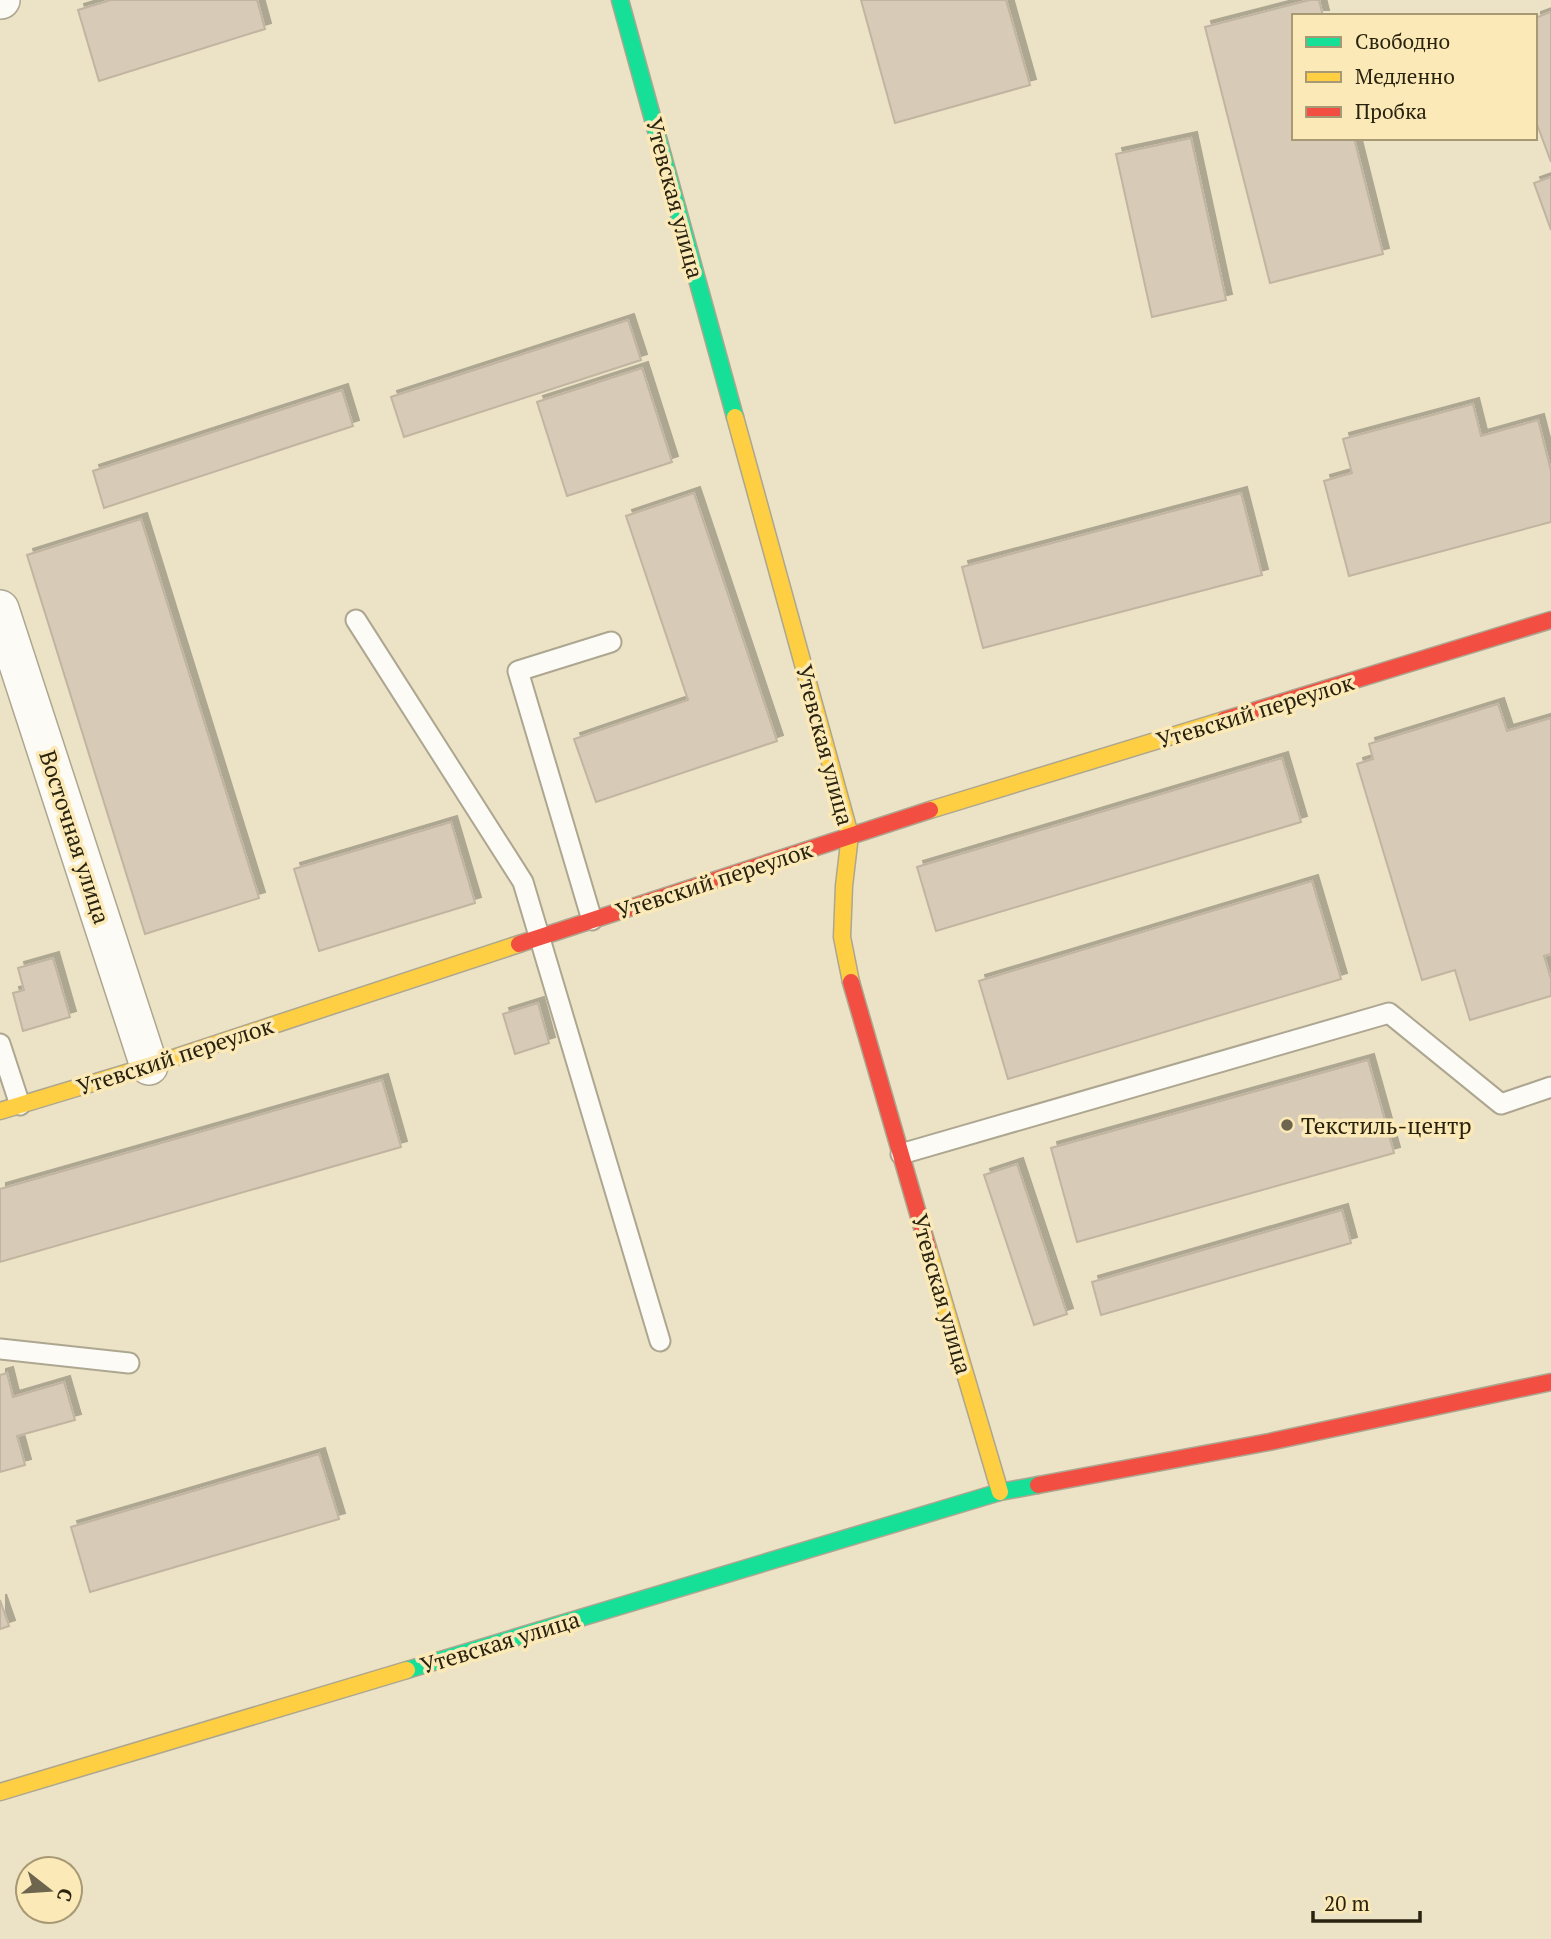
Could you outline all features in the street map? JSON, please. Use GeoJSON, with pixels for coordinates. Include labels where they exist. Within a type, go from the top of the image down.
{"type":"FeatureCollection","features":[{"type":"Feature","properties":{"kind":"street","name":"Утевская улица"},"geometry":{"type":"LineString","coordinates":[[620,0],[850,835],[842,937],[853,992],[1000,1492]]}},
{"type":"Feature","properties":{"kind":"street","name":"Восточная улица"},"geometry":{"type":"LineString","coordinates":[[0,609],[149,1066]]}},
{"type":"Feature","properties":{"kind":"street","name":"Утевский переулок"},"geometry":{"type":"LineString","coordinates":[[0,1111],[149,1066],[850,835],[1551,620]]}},
{"type":"Feature","properties":{"kind":"street","name":"Утевская улица"},"geometry":{"type":"LineString","coordinates":[[0,1791],[1000,1492],[1269,1442],[1551,1382]]}},
{"type":"Feature","properties":{"kind":"lane"},"geometry":{"type":"LineString","coordinates":[[356,620],[523,882],[660,1341]]}},
{"type":"Feature","properties":{"kind":"lane"},"geometry":{"type":"LineString","coordinates":[[592,920],[517,671],[611,642]]}},
{"type":"Feature","properties":{"kind":"lane"},"geometry":{"type":"LineString","coordinates":[[901,1154],[1389,1013],[1501,1104],[1551,1087]]}},
{"type":"Feature","properties":{"kind":"lane"},"geometry":{"type":"LineString","coordinates":[[0,1044],[20,1105]]}},
{"type":"Feature","properties":{"kind":"lane"},"geometry":{"type":"LineString","coordinates":[[0,1349],[129,1363]]}},
{"type":"Feature","properties":{"kind":"building"},"geometry":{"type":"Polygon","coordinates":[[[111,0],[257,0],[265,29],[99,81],[78,10],[111,0]]]}},
{"type":"Feature","properties":{"kind":"building"},"geometry":{"type":"Polygon","coordinates":[[[861,0],[1006,0],[1030,85],[895,123],[861,0]]]}},
{"type":"Feature","properties":{"kind":"building"},"geometry":{"type":"Polygon","coordinates":[[[1319,0],[1322,14],[1292,14],[1292,140],[1354,140],[1383,254],[1270,283],[1205,27],[1319,0]]]}},
{"type":"Feature","properties":{"kind":"building"},"geometry":{"type":"Polygon","coordinates":[[[1551,12],[1551,162],[1537,124],[1537,17],[1551,12]]]}},
{"type":"Feature","properties":{"kind":"building"},"geometry":{"type":"Polygon","coordinates":[[[1191,138],[1226,300],[1152,317],[1116,154],[1191,138]]]}},
{"type":"Feature","properties":{"kind":"building"},"geometry":{"type":"Polygon","coordinates":[[[1551,177],[1551,230],[1534,183],[1551,177]]]}},
{"type":"Feature","properties":{"kind":"building"},"geometry":{"type":"Polygon","coordinates":[[[628,320],[641,360],[404,437],[391,397],[628,320]]]}},
{"type":"Feature","properties":{"kind":"building"},"geometry":{"type":"Polygon","coordinates":[[[642,368],[672,462],[567,496],[537,402],[642,368]]]}},
{"type":"Feature","properties":{"kind":"building"},"geometry":{"type":"Polygon","coordinates":[[[342,390],[353,426],[104,508],[93,471],[342,390]]]}},
{"type":"Feature","properties":{"kind":"building"},"geometry":{"type":"Polygon","coordinates":[[[1473,404],[1481,436],[1538,420],[1551,471],[1551,522],[1349,576],[1324,481],[1352,473],[1343,439],[1473,404]]]}},
{"type":"Feature","properties":{"kind":"building"},"geometry":{"type":"Polygon","coordinates":[[[694,493],[777,741],[596,802],[574,739],[688,700],[626,516],[694,493]]]}},
{"type":"Feature","properties":{"kind":"building"},"geometry":{"type":"Polygon","coordinates":[[[1241,493],[1262,575],[983,648],[962,567],[1241,493]]]}},
{"type":"Feature","properties":{"kind":"building"},"geometry":{"type":"Polygon","coordinates":[[[141,519],[259,898],[145,934],[27,555],[141,519]]]}},
{"type":"Feature","properties":{"kind":"building"},"geometry":{"type":"Polygon","coordinates":[[[1498,704],[1507,731],[1551,718],[1551,954],[1544,956],[1551,979],[1551,996],[1470,1020],[1455,970],[1422,980],[1357,764],[1373,759],[1369,744],[1498,704]]]}},
{"type":"Feature","properties":{"kind":"building"},"geometry":{"type":"Polygon","coordinates":[[[1282,758],[1301,822],[936,931],[917,867],[1282,758]]]}},
{"type":"Feature","properties":{"kind":"building"},"geometry":{"type":"Polygon","coordinates":[[[451,822],[475,903],[319,951],[294,869],[451,822]]]}},
{"type":"Feature","properties":{"kind":"building"},"geometry":{"type":"Polygon","coordinates":[[[1312,881],[1341,979],[1008,1079],[979,981],[1312,881]]]}},
{"type":"Feature","properties":{"kind":"building"},"geometry":{"type":"Polygon","coordinates":[[[53,958],[70,1017],[23,1031],[13,993],[24,990],[18,968],[53,958]]]}},
{"type":"Feature","properties":{"kind":"building"},"geometry":{"type":"Polygon","coordinates":[[[538,1003],[549,1043],[515,1054],[503,1014],[538,1003]]]}},
{"type":"Feature","properties":{"kind":"building"},"geometry":{"type":"Polygon","coordinates":[[[1368,1060],[1394,1153],[1077,1242],[1051,1148],[1368,1060]]]}},
{"type":"Feature","properties":{"kind":"building"},"geometry":{"type":"Polygon","coordinates":[[[382,1080],[401,1147],[0,1262],[0,1189],[382,1080]]]}},
{"type":"Feature","properties":{"kind":"building"},"geometry":{"type":"Polygon","coordinates":[[[1017,1164],[1067,1314],[1034,1325],[984,1175],[1017,1164]]]}},
{"type":"Feature","properties":{"kind":"building"},"geometry":{"type":"Polygon","coordinates":[[[1342,1210],[1351,1243],[1101,1315],[1092,1282],[1342,1210]]]}},
{"type":"Feature","properties":{"kind":"building"},"geometry":{"type":"Polygon","coordinates":[[[7,1373],[13,1397],[64,1382],[75,1420],[17,1436],[25,1465],[0,1472],[0,1375],[7,1373]]]}},
{"type":"Feature","properties":{"kind":"building"},"geometry":{"type":"Polygon","coordinates":[[[319,1454],[339,1519],[90,1592],[71,1527],[319,1454]]]}},
{"type":"Feature","properties":{"kind":"building"},"geometry":{"type":"Polygon","coordinates":[[[0,1600],[9,1626],[0,1629],[0,1600]]]}},
{"type":"Feature","properties":{"kind":"traffic: fast"},"geometry":{"type":"LineString","coordinates":[[620,0],[735,417]]}},
{"type":"Feature","properties":{"kind":"traffic: fast"},"geometry":{"type":"LineString","coordinates":[[407,1670],[1000,1492],[1038,1485]]}},
{"type":"Feature","properties":{"kind":"traffic: slow"},"geometry":{"type":"LineString","coordinates":[[735,417],[850,835],[842,937],[851,982]]}},
{"type":"Feature","properties":{"kind":"traffic: slow"},"geometry":{"type":"LineString","coordinates":[[930,810],[1224,720]]}},
{"type":"Feature","properties":{"kind":"traffic: slow"},"geometry":{"type":"LineString","coordinates":[[0,1111],[149,1066],[519,944]]}},
{"type":"Feature","properties":{"kind":"traffic: slow"},"geometry":{"type":"LineString","coordinates":[[928,1248],[1000,1492]]}},
{"type":"Feature","properties":{"kind":"traffic: slow"},"geometry":{"type":"LineString","coordinates":[[0,1792],[407,1670]]}},
{"type":"Feature","properties":{"kind":"traffic: jam"},"geometry":{"type":"LineString","coordinates":[[1224,720],[1551,620]]}},
{"type":"Feature","properties":{"kind":"traffic: jam"},"geometry":{"type":"LineString","coordinates":[[519,944],[930,810]]}},
{"type":"Feature","properties":{"kind":"traffic: jam"},"geometry":{"type":"LineString","coordinates":[[851,982],[928,1248]]}},
{"type":"Feature","properties":{"kind":"traffic: jam"},"geometry":{"type":"LineString","coordinates":[[1038,1485],[1269,1442],[1551,1382]]}},
{"type":"Feature","properties":{"kind":"place","name":"Текстиль-центр"},"geometry":{"type":"Point","coordinates":[1287,1125]}}]}
